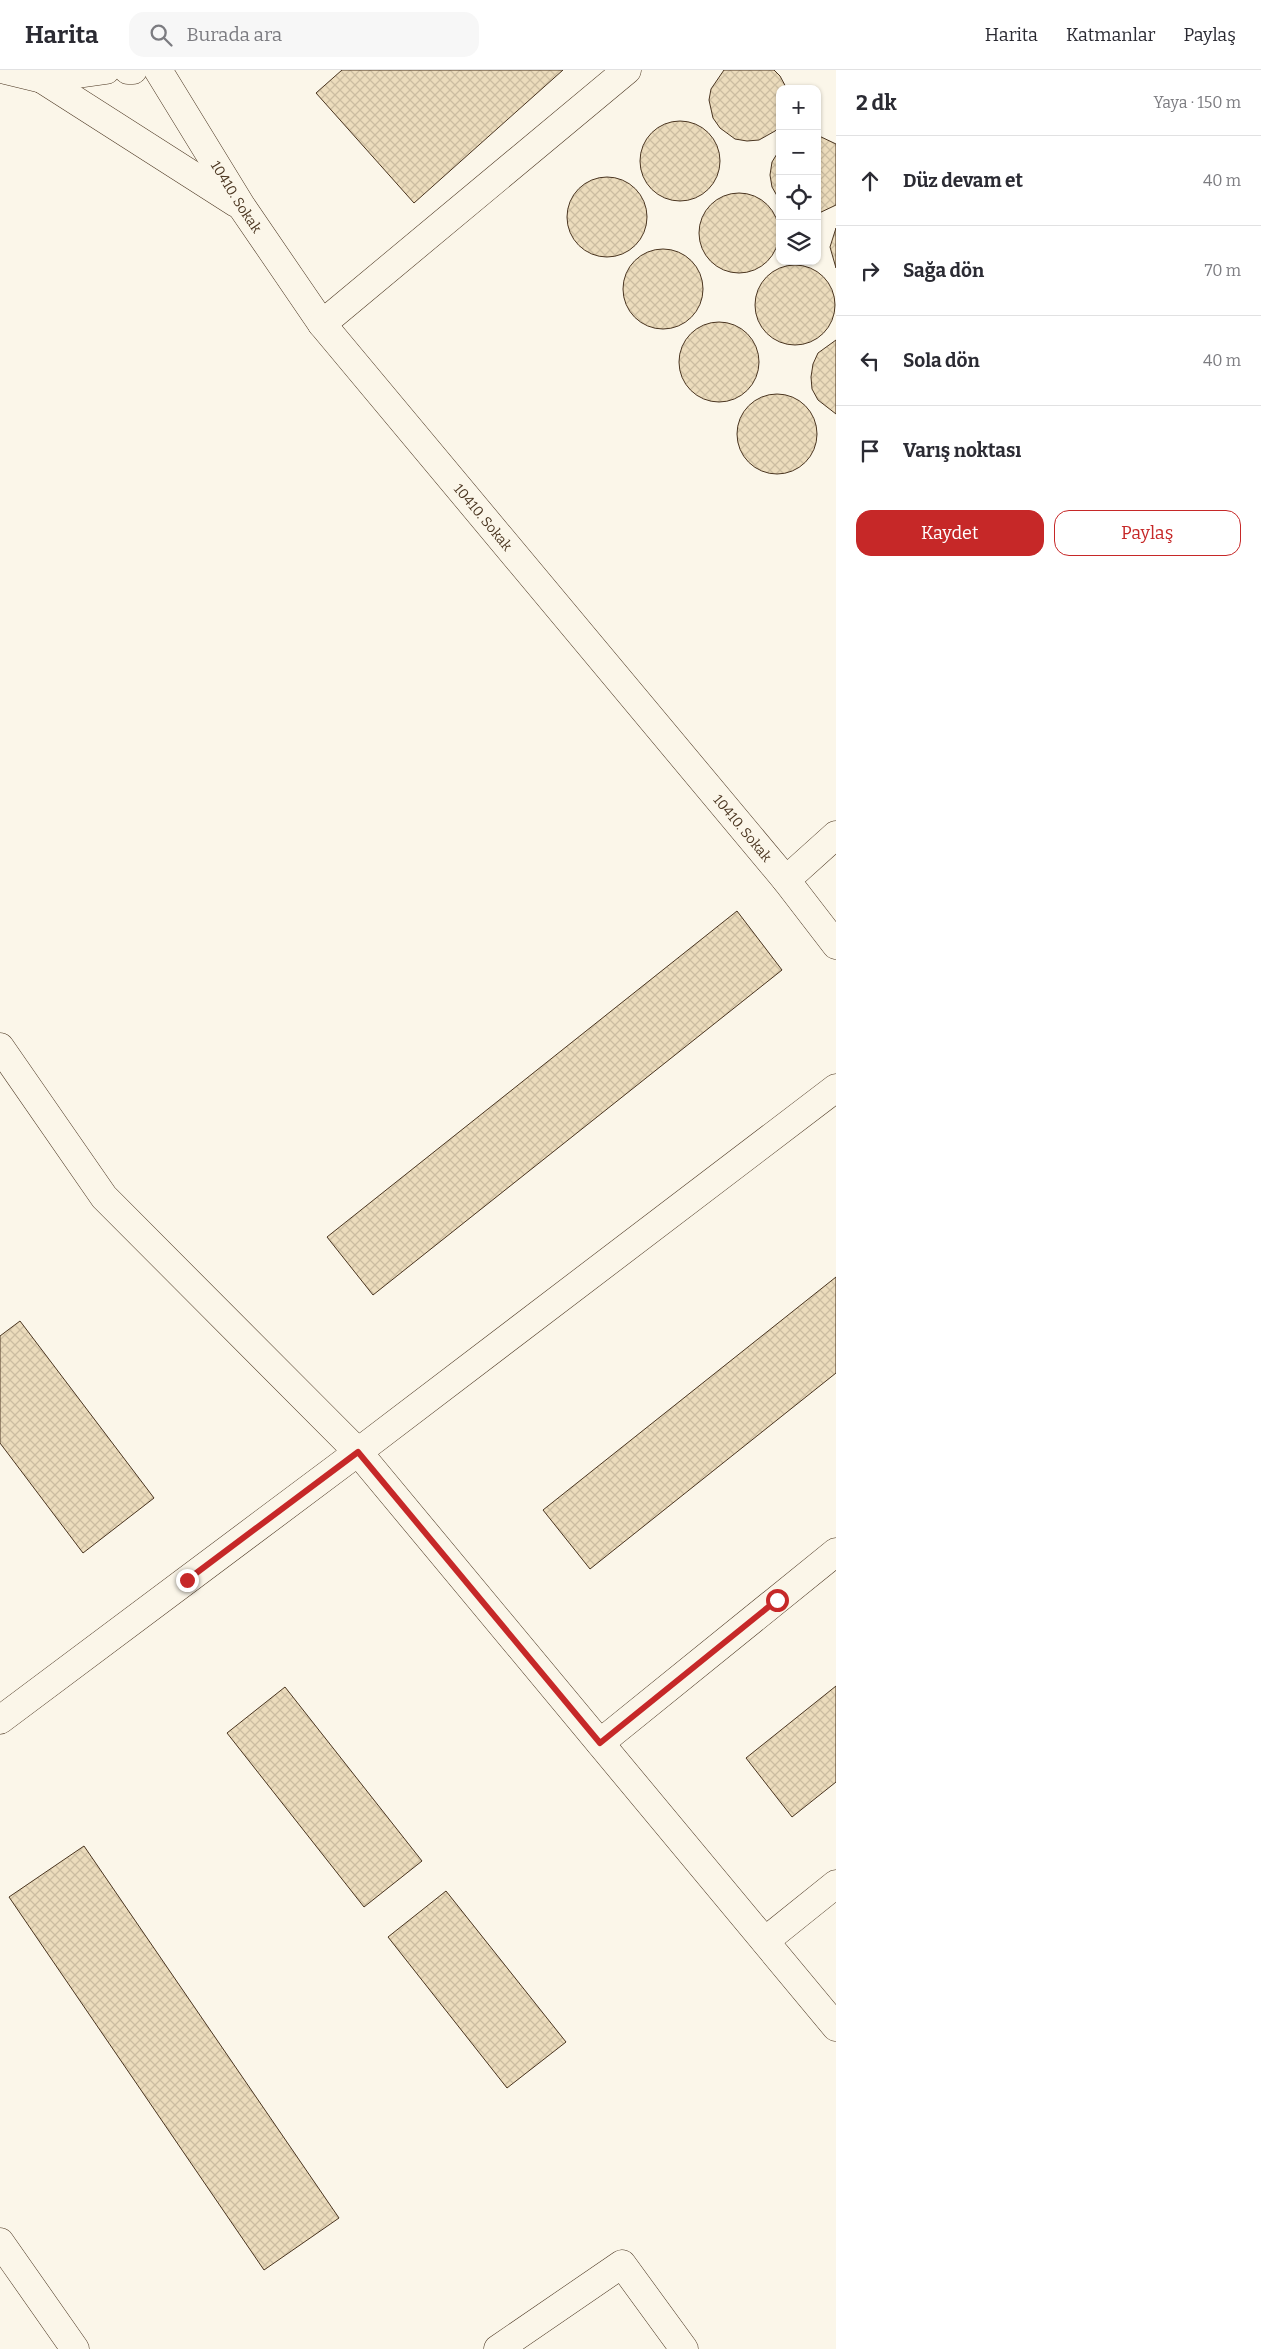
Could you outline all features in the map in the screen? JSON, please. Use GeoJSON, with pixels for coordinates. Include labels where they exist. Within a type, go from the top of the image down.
{"type":"FeatureCollection","features":[{"type":"Feature","properties":{"kind":"street"},"geometry":{"type":"LineString","coordinates":[[5,70],[42,79],[242,207]]}},
{"type":"Feature","properties":{"kind":"street"},"geometry":{"type":"LineString","coordinates":[[42,79],[106,70]]}},
{"type":"Feature","properties":{"kind":"street"},"geometry":{"type":"LineString","coordinates":[[128,70],[133,70]]}},
{"type":"Feature","properties":{"kind":"street","name":"10410. Sokak"},"geometry":{"type":"LineString","coordinates":[[158,70],[242,207],[322,324],[786,880],[836,944]]}},
{"type":"Feature","properties":{"kind":"street"},"geometry":{"type":"LineString","coordinates":[[322,324],[627,70]]}},
{"type":"Feature","properties":{"kind":"street"},"geometry":{"type":"LineString","coordinates":[[786,880],[836,834]]}},
{"type":"Feature","properties":{"kind":"street"},"geometry":{"type":"LineString","coordinates":[[0,1047],[104,1198],[358,1452],[836,2027]]}},
{"type":"Feature","properties":{"kind":"street"},"geometry":{"type":"LineString","coordinates":[[0,1720],[358,1452],[836,1088]]}},
{"type":"Feature","properties":{"kind":"street"},"geometry":{"type":"LineString","coordinates":[[600,1743],[836,1552]]}},
{"type":"Feature","properties":{"kind":"street"},"geometry":{"type":"LineString","coordinates":[[765,1941],[836,1884]]}},
{"type":"Feature","properties":{"kind":"street"},"geometry":{"type":"LineString","coordinates":[[0,2242],[75,2349]]}},
{"type":"Feature","properties":{"kind":"street"},"geometry":{"type":"LineString","coordinates":[[498,2349],[622,2264],[684,2349]]}},
{"type":"Feature","properties":{"kind":"building"},"geometry":{"type":"Polygon","coordinates":[[[342,70],[563,70],[414,203],[316,93],[342,70]]]}},
{"type":"Feature","properties":{"kind":"building"},"geometry":{"type":"Polygon","coordinates":[[[724,70],[774,70],[785,85],[776,85],[776,130],[759,140],[735,139],[720,128],[713,118],[709,100],[711,89],[724,70]]]}},
{"type":"Feature","properties":{"kind":"building"},"geometry":{"type":"Polygon","coordinates":[[[680,121],[695,124],[708,133],[717,146],[720,161],[717,176],[708,189],[695,198],[680,201],[665,198],[652,189],[643,176],[640,161],[643,146],[652,133],[665,124],[680,121]]]}},
{"type":"Feature","properties":{"kind":"building"},"geometry":{"type":"Polygon","coordinates":[[[821,137],[836,144],[836,205],[821,212],[821,137]]]}},
{"type":"Feature","properties":{"kind":"building"},"geometry":{"type":"Polygon","coordinates":[[[776,156],[776,194],[772,187],[770,175],[772,162],[776,156]]]}},
{"type":"Feature","properties":{"kind":"building"},"geometry":{"type":"Polygon","coordinates":[[[607,177],[622,180],[635,189],[644,202],[647,217],[644,232],[635,245],[622,254],[607,257],[592,254],[579,245],[570,232],[567,217],[570,202],[579,189],[592,180],[607,177]]]}},
{"type":"Feature","properties":{"kind":"building"},"geometry":{"type":"Polygon","coordinates":[[[731,194],[747,194],[761,200],[776,218],[776,248],[761,266],[747,272],[731,272],[717,266],[706,255],[700,241],[700,225],[706,211],[717,200],[731,194]]]}},
{"type":"Feature","properties":{"kind":"building"},"geometry":{"type":"Polygon","coordinates":[[[836,228],[836,268],[830,247],[836,228]]]}},
{"type":"Feature","properties":{"kind":"building"},"geometry":{"type":"Polygon","coordinates":[[[663,249],[678,252],[691,261],[700,274],[703,289],[700,304],[691,317],[678,326],[663,329],[648,326],[635,317],[626,304],[623,289],[626,274],[635,261],[648,252],[663,249]]]}},
{"type":"Feature","properties":{"kind":"building"},"geometry":{"type":"Polygon","coordinates":[[[787,266],[803,266],[817,272],[828,283],[834,297],[834,313],[828,327],[817,338],[803,344],[787,344],[773,338],[762,327],[756,313],[756,297],[762,283],[773,272],[787,266]]]}},
{"type":"Feature","properties":{"kind":"building"},"geometry":{"type":"Polygon","coordinates":[[[719,322],[734,325],[747,334],[756,347],[759,362],[756,377],[747,390],[734,399],[719,402],[704,399],[691,390],[682,377],[679,362],[682,347],[691,334],[704,325],[719,322]]]}},
{"type":"Feature","properties":{"kind":"building"},"geometry":{"type":"Polygon","coordinates":[[[836,340],[836,414],[818,400],[812,389],[811,377],[813,364],[818,353],[836,340]]]}},
{"type":"Feature","properties":{"kind":"building"},"geometry":{"type":"Polygon","coordinates":[[[777,394],[792,397],[805,406],[814,419],[817,434],[814,449],[805,462],[792,471],[777,474],[762,471],[749,462],[740,449],[737,434],[740,419],[749,406],[762,397],[777,394]]]}},
{"type":"Feature","properties":{"kind":"building"},"geometry":{"type":"Polygon","coordinates":[[[737,911],[782,970],[373,1295],[327,1237],[737,911]]]}},
{"type":"Feature","properties":{"kind":"building"},"geometry":{"type":"Polygon","coordinates":[[[836,1277],[836,1373],[590,1569],[543,1510],[836,1277]]]}},
{"type":"Feature","properties":{"kind":"building"},"geometry":{"type":"Polygon","coordinates":[[[20,1321],[154,1498],[83,1553],[0,1443],[0,1336],[20,1321]]]}},
{"type":"Feature","properties":{"kind":"building"},"geometry":{"type":"Polygon","coordinates":[[[836,1686],[836,1782],[792,1817],[746,1758],[836,1686]]]}},
{"type":"Feature","properties":{"kind":"building"},"geometry":{"type":"Polygon","coordinates":[[[285,1687],[422,1861],[364,1907],[227,1733],[285,1687]]]}},
{"type":"Feature","properties":{"kind":"building"},"geometry":{"type":"Polygon","coordinates":[[[84,1846],[339,2218],[264,2270],[9,1897],[84,1846]]]}},
{"type":"Feature","properties":{"kind":"building"},"geometry":{"type":"Polygon","coordinates":[[[446,1891],[566,2042],[507,2088],[388,1937],[446,1891]]]}},
{"type":"Feature","properties":{"kind":"route"},"geometry":{"type":"LineString","coordinates":[[187,1580],[358,1452],[600,1743],[777,1600]]}}]}
